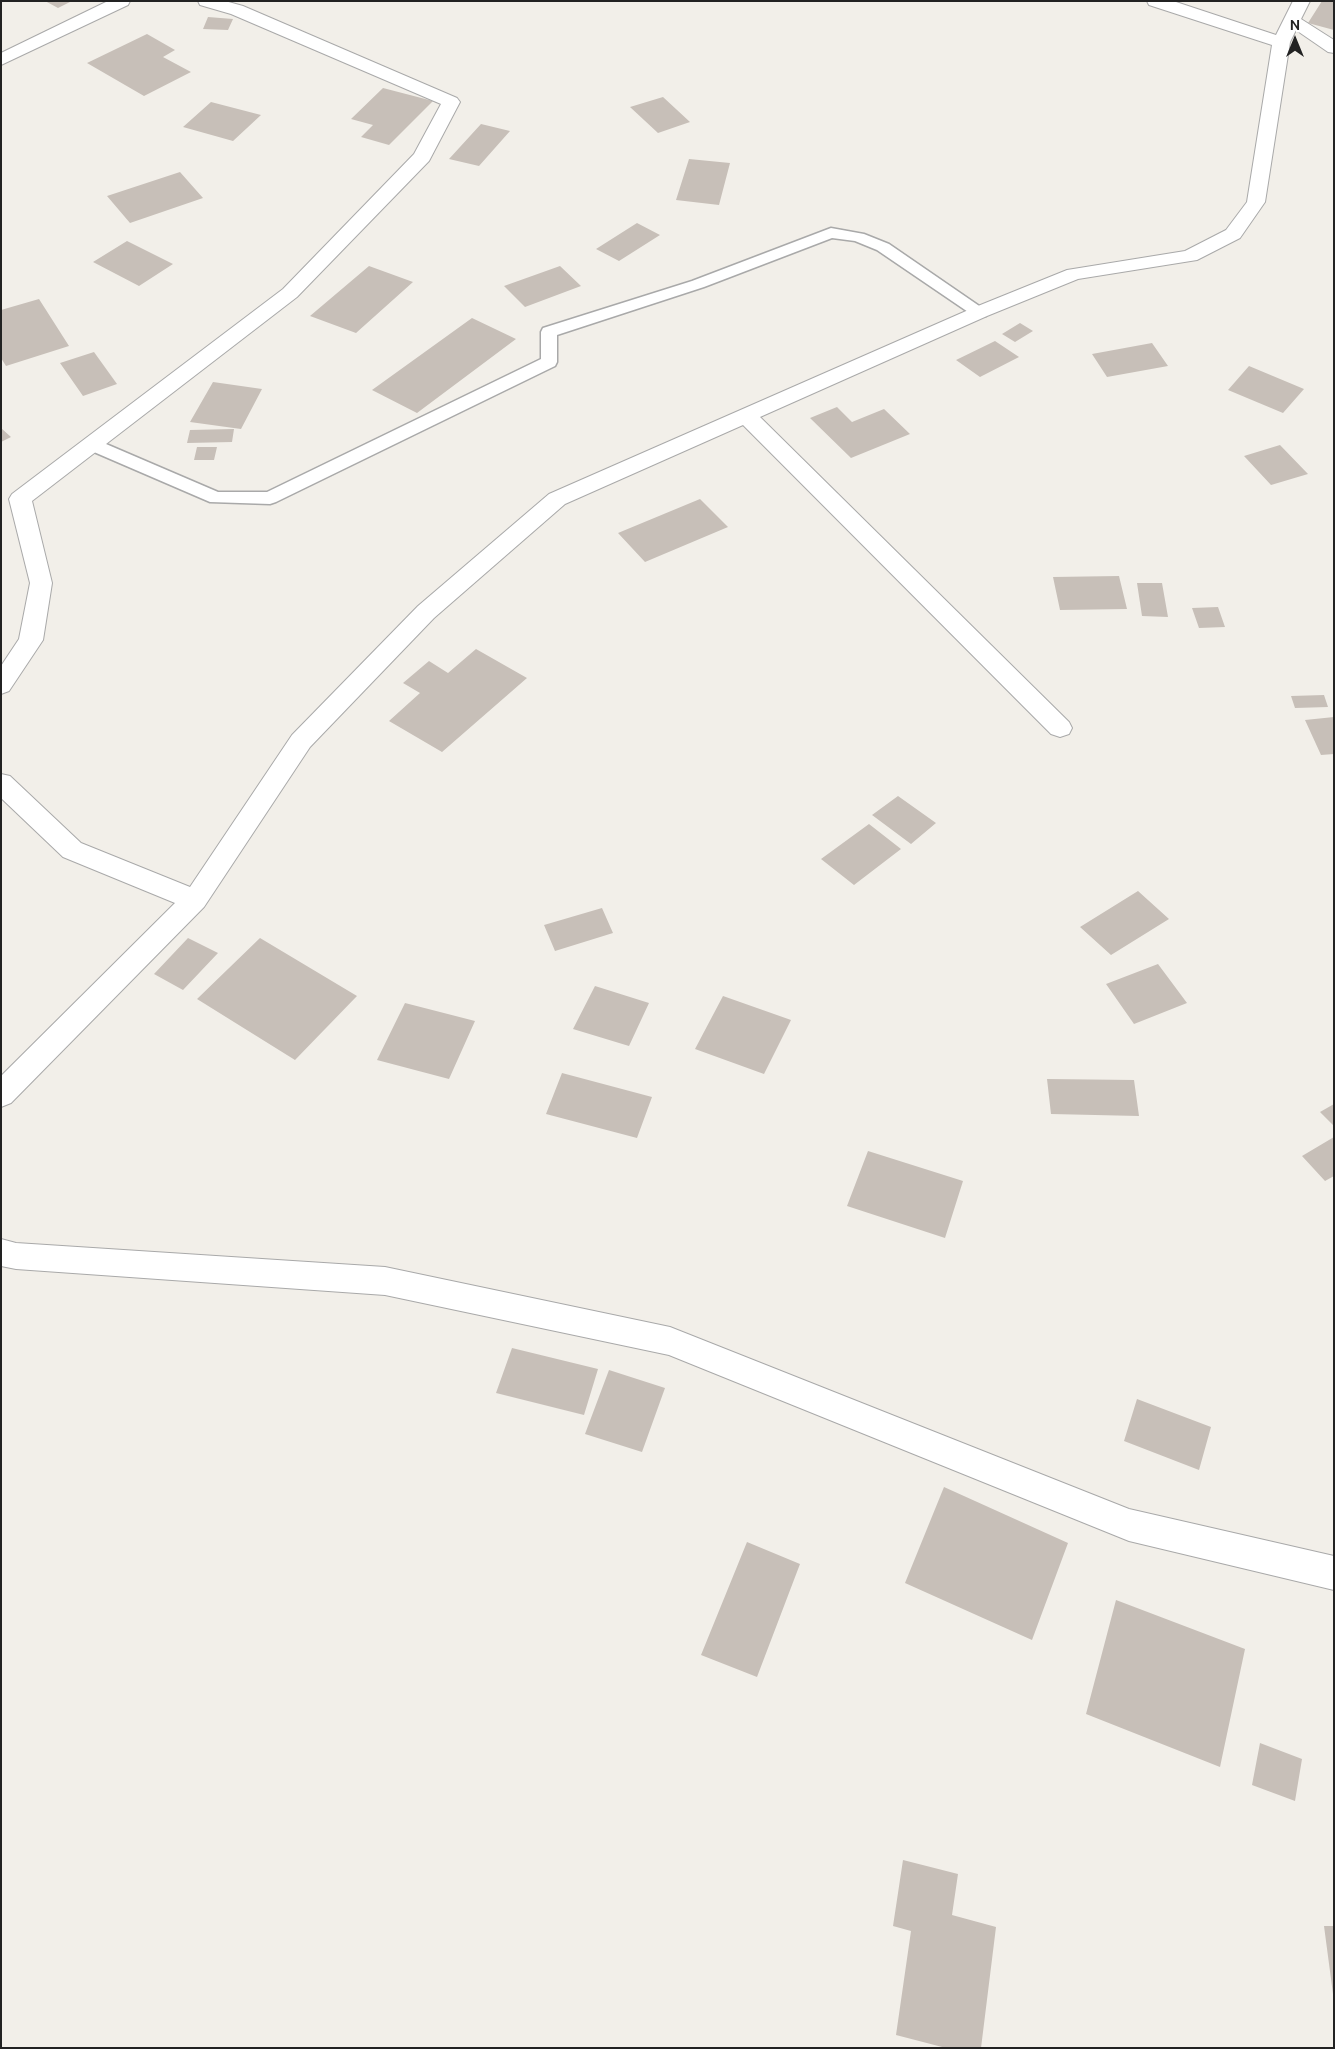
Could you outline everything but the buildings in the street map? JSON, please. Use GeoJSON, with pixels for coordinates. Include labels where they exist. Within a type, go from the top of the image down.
{"type":"FeatureCollection","features":[{"type":"Feature","properties":{"kind":"street"},"geometry":{"type":"LineString","coordinates":[[1,60],[122,1]]}},
{"type":"Feature","properties":{"kind":"street"},"geometry":{"type":"LineString","coordinates":[[1,685],[31,640],[41,582],[20,500],[290,294],[422,157],[451,102],[241,6],[206,1]]}},
{"type":"Feature","properties":{"kind":"street"},"geometry":{"type":"LineString","coordinates":[[1155,1],[1281,42]]}},
{"type":"Feature","properties":{"kind":"street"},"geometry":{"type":"LineString","coordinates":[[1,1095],[195,900],[301,741],[426,612],[557,498],[980,312],[1074,274],[1190,256],[1233,234],[1256,202],[1281,42],[1297,11],[1334,48]]}},
{"type":"Feature","properties":{"kind":"street"},"geometry":{"type":"LineString","coordinates":[[746,416],[1060,728]]}},
{"type":"Feature","properties":{"kind":"street"},"geometry":{"type":"LineString","coordinates":[[1,783],[72,850],[195,900]]}},
{"type":"Feature","properties":{"kind":"street"},"geometry":{"type":"LineString","coordinates":[[1,1252],[16,1256],[385,1281],[670,1342],[929,1443],[1129,1525],[1334,1573]]}},
{"type":"Feature","properties":{"kind":"lane"},"geometry":{"type":"LineString","coordinates":[[93,445],[216,498],[270,498],[549,362],[549,332],[698,284],[831,232],[858,237],[883,247],[980,312]]}}]}
